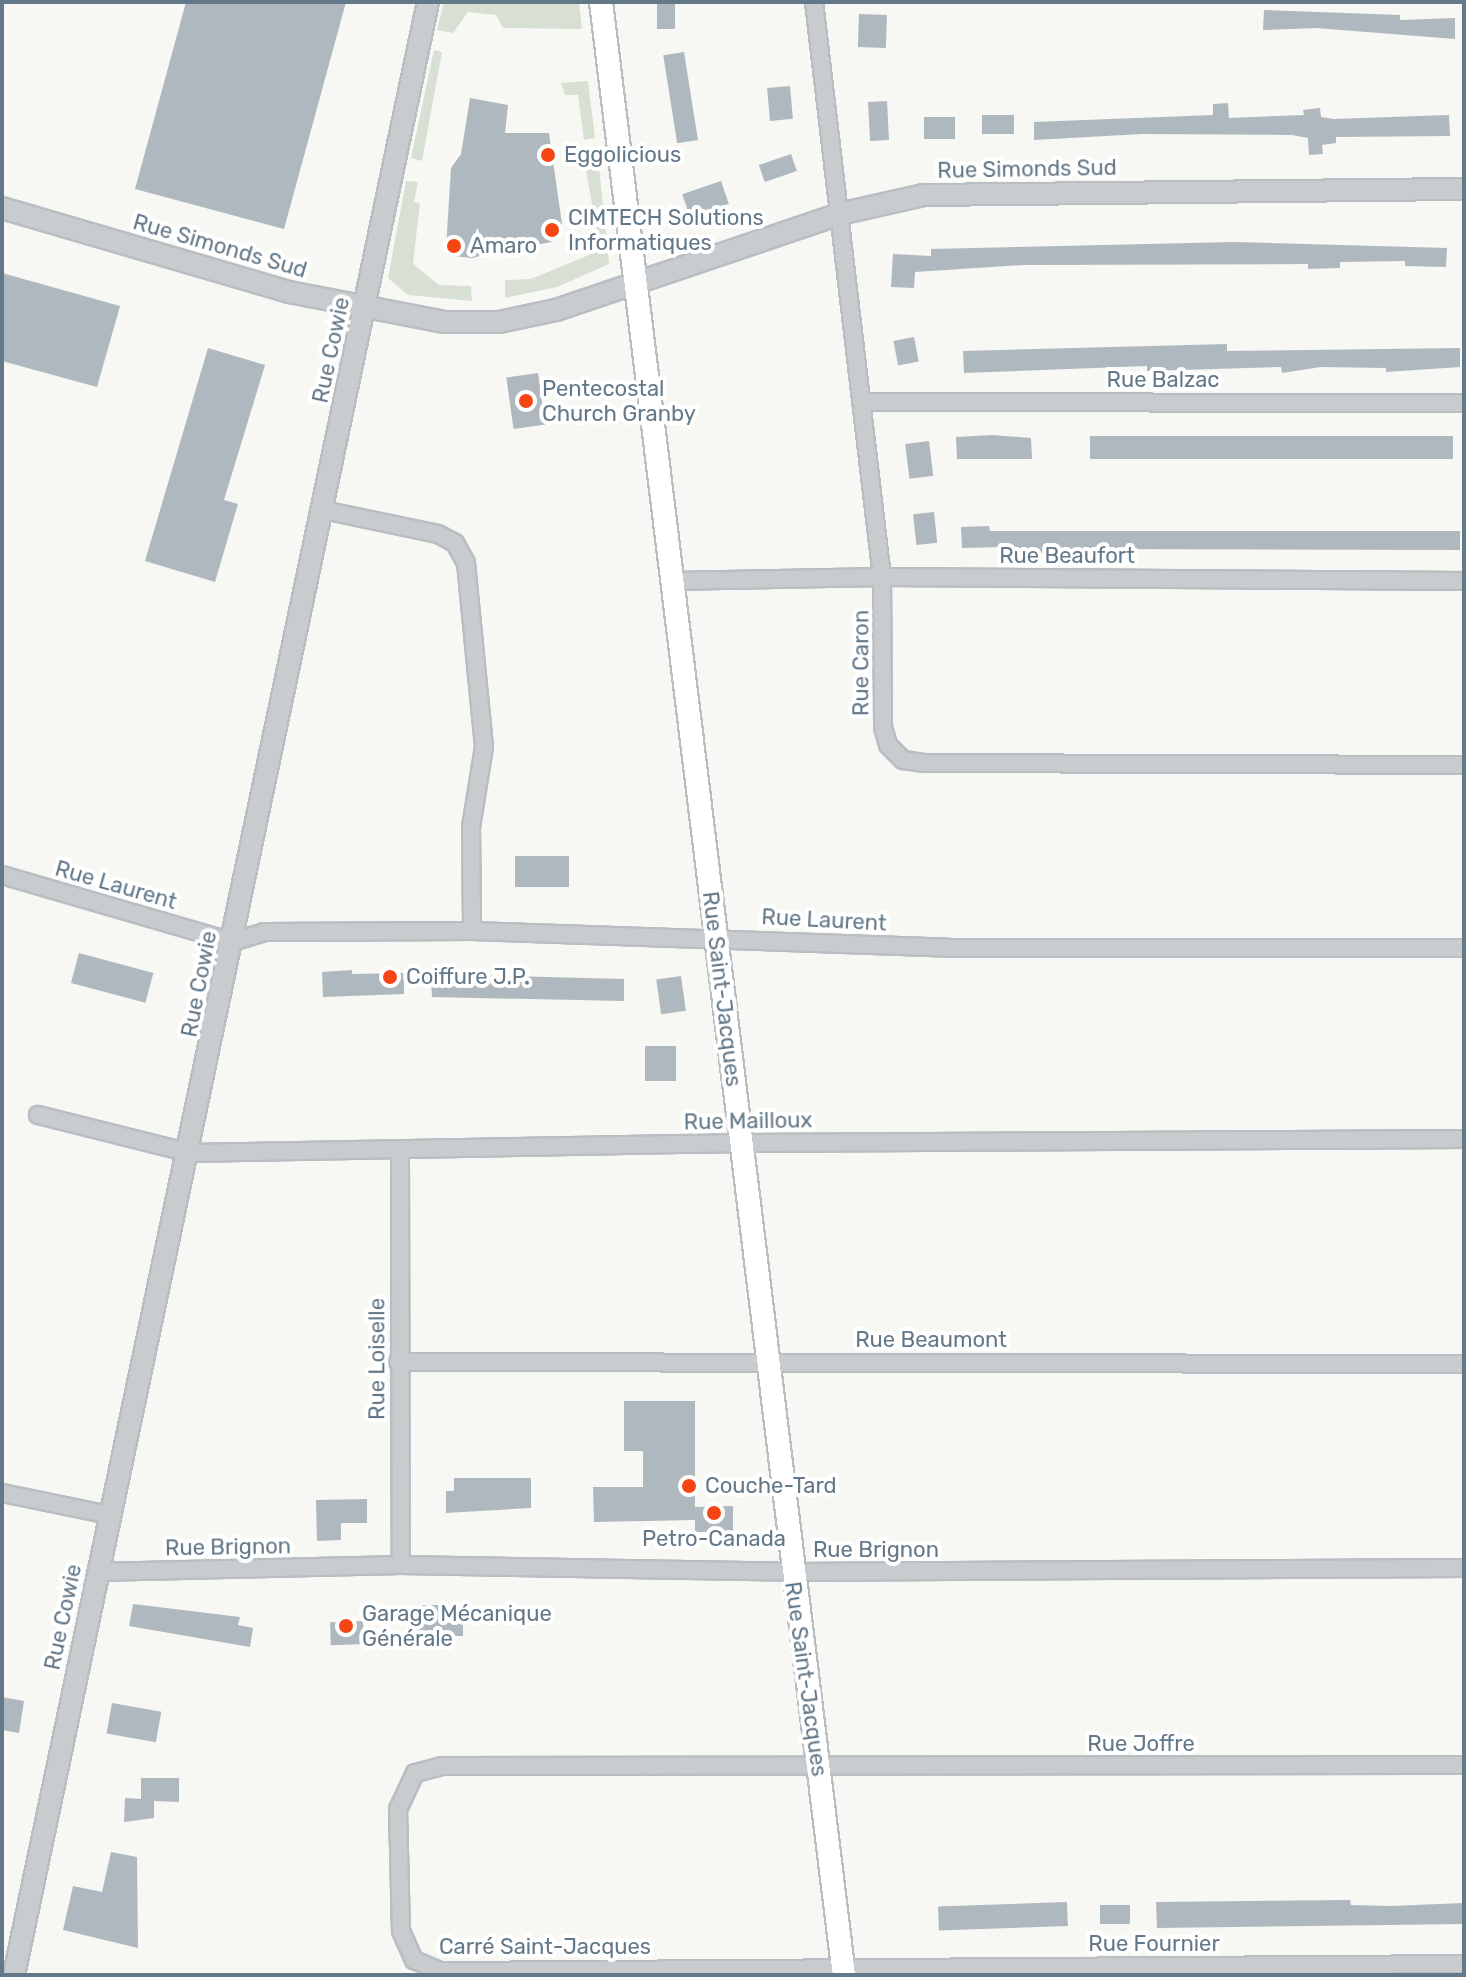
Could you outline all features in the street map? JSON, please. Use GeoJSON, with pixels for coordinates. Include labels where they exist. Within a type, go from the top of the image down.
{"type":"FeatureCollection","features":[{"type":"Feature","properties":{"kind":"main road","name":"Rue Saint-Jacques"},"geometry":{"type":"LineString","coordinates":[[601,2],[791,1572],[844,1972]]}},
{"type":"Feature","properties":{"kind":"street","name":"Rue Cowie"},"geometry":{"type":"LineString","coordinates":[[14,1975],[109,1515],[190,1153],[428,2]]}},
{"type":"Feature","properties":{"kind":"street","name":"Rue Caron"},"geometry":{"type":"LineString","coordinates":[[814,2],[882,577],[883,727],[888,745],[903,760],[1464,765]]}},
{"type":"Feature","properties":{"kind":"street","name":"Rue Simonds Sud"},"geometry":{"type":"LineString","coordinates":[[2,208],[364,308],[445,322],[499,322],[556,310],[634,280],[839,214],[961,191],[1464,189]]}},
{"type":"Feature","properties":{"kind":"street","name":"Rue Balzac"},"geometry":{"type":"LineString","coordinates":[[863,402],[1464,403]]}},
{"type":"Feature","properties":{"kind":"street"},"geometry":{"type":"LineString","coordinates":[[323,510],[438,534],[455,543],[466,563],[484,747],[471,827],[472,931]]}},
{"type":"Feature","properties":{"kind":"street","name":"Rue Beaufort"},"geometry":{"type":"LineString","coordinates":[[671,581],[882,577],[1464,581]]}},
{"type":"Feature","properties":{"kind":"street","name":"Rue Laurent"},"geometry":{"type":"LineString","coordinates":[[2,875],[232,942],[264,932],[472,931],[715,937],[950,948],[1464,948]]}},
{"type":"Feature","properties":{"kind":"street","name":"Rue Mailloux"},"geometry":{"type":"LineString","coordinates":[[38,1115],[190,1153],[400,1152],[741,1143],[1464,1139]]}},
{"type":"Feature","properties":{"kind":"street","name":"Rue Loiselle"},"geometry":{"type":"LineString","coordinates":[[400,1152],[398,1362],[401,1565]]}},
{"type":"Feature","properties":{"kind":"street","name":"Rue Beaumont"},"geometry":{"type":"LineString","coordinates":[[398,1362],[1464,1364]]}},
{"type":"Feature","properties":{"kind":"street"},"geometry":{"type":"LineString","coordinates":[[2,1493],[109,1515]]}},
{"type":"Feature","properties":{"kind":"street","name":"Rue Brignon"},"geometry":{"type":"LineString","coordinates":[[97,1572],[401,1565],[791,1572],[1464,1568]]}},
{"type":"Feature","properties":{"kind":"street","name":"Rue Joffre"},"geometry":{"type":"LineString","coordinates":[[817,1767],[1464,1765]]}},
{"type":"Feature","properties":{"kind":"street","name":"Carré Saint-Jacques"},"geometry":{"type":"LineString","coordinates":[[817,1767],[426,1769],[415,1773],[400,1796],[401,1931],[414,1960],[440,1971],[844,1972]]}},
{"type":"Feature","properties":{"kind":"street","name":"Rue Fournier"},"geometry":{"type":"LineString","coordinates":[[844,1972],[1464,1964]]}},
{"type":"Feature","properties":{"kind":"shaded area"},"geometry":{"type":"Polygon","coordinates":[[[444,2],[579,2],[582,29],[503,28],[496,15],[468,12],[453,33],[437,30],[444,2]]]}},
{"type":"Feature","properties":{"kind":"shaded area"},"geometry":{"type":"Polygon","coordinates":[[[434,50],[442,52],[422,161],[411,158],[434,50]]]}},
{"type":"Feature","properties":{"kind":"shaded area"},"geometry":{"type":"Polygon","coordinates":[[[588,81],[595,138],[584,140],[578,95],[565,95],[561,83],[588,81]]]}},
{"type":"Feature","properties":{"kind":"shaded area"},"geometry":{"type":"Polygon","coordinates":[[[598,157],[609,264],[557,287],[505,298],[505,280],[531,279],[589,255],[597,232],[584,159],[598,157]]]}},
{"type":"Feature","properties":{"kind":"shaded area"},"geometry":{"type":"Polygon","coordinates":[[[406,181],[418,182],[414,202],[420,203],[413,264],[439,285],[471,286],[472,301],[408,295],[388,278],[406,181]]]}},
{"type":"Feature","properties":{"kind":"building"},"geometry":{"type":"Polygon","coordinates":[[[186,2],[346,2],[284,229],[135,189],[186,2]]]}},
{"type":"Feature","properties":{"kind":"building"},"geometry":{"type":"Polygon","coordinates":[[[657,2],[675,2],[675,29],[657,29],[657,2]]]}},
{"type":"Feature","properties":{"kind":"building"},"geometry":{"type":"Polygon","coordinates":[[[1264,10],[1400,15],[1400,20],[1455,18],[1455,39],[1316,28],[1263,30],[1264,10]]]}},
{"type":"Feature","properties":{"kind":"building"},"geometry":{"type":"Polygon","coordinates":[[[859,14],[887,15],[886,48],[858,47],[859,14]]]}},
{"type":"Feature","properties":{"kind":"building"},"geometry":{"type":"Polygon","coordinates":[[[684,52],[698,140],[677,143],[663,55],[684,52]]]}},
{"type":"Feature","properties":{"kind":"building"},"geometry":{"type":"Polygon","coordinates":[[[790,86],[793,119],[770,121],[767,88],[790,86]]]}},
{"type":"Feature","properties":{"kind":"building"},"geometry":{"type":"Polygon","coordinates":[[[470,98],[508,105],[505,133],[549,133],[562,224],[551,242],[516,249],[485,247],[486,254],[473,258],[452,256],[446,249],[451,168],[461,154],[470,98]]]}},
{"type":"Feature","properties":{"kind":"building"},"geometry":{"type":"Polygon","coordinates":[[[887,101],[889,140],[870,141],[868,102],[887,101]]]}},
{"type":"Feature","properties":{"kind":"building"},"geometry":{"type":"Polygon","coordinates":[[[1228,103],[1229,118],[1304,115],[1303,110],[1320,108],[1321,117],[1334,119],[1449,115],[1450,136],[1336,137],[1336,143],[1322,145],[1323,154],[1309,155],[1308,138],[1292,135],[1142,134],[1034,140],[1034,122],[1213,115],[1213,104],[1228,103]]]}},
{"type":"Feature","properties":{"kind":"building"},"geometry":{"type":"Polygon","coordinates":[[[982,115],[1014,115],[1014,134],[982,134],[982,115]]]}},
{"type":"Feature","properties":{"kind":"building"},"geometry":{"type":"Polygon","coordinates":[[[924,117],[955,117],[955,139],[924,139],[924,117]]]}},
{"type":"Feature","properties":{"kind":"building"},"geometry":{"type":"Polygon","coordinates":[[[791,154],[797,171],[765,182],[759,165],[791,154]]]}},
{"type":"Feature","properties":{"kind":"building"},"geometry":{"type":"Polygon","coordinates":[[[721,181],[729,204],[690,217],[682,194],[721,181]]]}},
{"type":"Feature","properties":{"kind":"building"},"geometry":{"type":"Polygon","coordinates":[[[1235,242],[1447,248],[1446,267],[1405,266],[1405,261],[1340,262],[1340,268],[1308,269],[1308,264],[1023,265],[915,272],[914,288],[891,287],[893,254],[931,256],[931,249],[1235,242]]]}},
{"type":"Feature","properties":{"kind":"building"},"geometry":{"type":"Polygon","coordinates":[[[2,273],[120,306],[97,387],[2,361],[2,273]]]}},
{"type":"Feature","properties":{"kind":"building"},"geometry":{"type":"Polygon","coordinates":[[[914,337],[919,362],[898,366],[893,341],[914,337]]]}},
{"type":"Feature","properties":{"kind":"building"},"geometry":{"type":"Polygon","coordinates":[[[1227,344],[1227,351],[1460,348],[1460,367],[1386,372],[1386,368],[1321,367],[1282,373],[1281,367],[1147,371],[1147,366],[964,373],[963,351],[1227,344]]]}},
{"type":"Feature","properties":{"kind":"building"},"geometry":{"type":"Polygon","coordinates":[[[208,348],[265,365],[224,500],[238,504],[215,582],[145,561],[208,348]]]}},
{"type":"Feature","properties":{"kind":"building","name":"Pentecostal Church Granby"},"geometry":{"type":"Polygon","coordinates":[[[538,373],[545,424],[514,429],[506,377],[538,373]]]}},
{"type":"Feature","properties":{"kind":"building"},"geometry":{"type":"Polygon","coordinates":[[[992,435],[1031,438],[1032,459],[957,459],[956,437],[992,435]]]}},
{"type":"Feature","properties":{"kind":"building"},"geometry":{"type":"Polygon","coordinates":[[[1090,436],[1453,436],[1453,459],[1090,459],[1090,436]]]}},
{"type":"Feature","properties":{"kind":"building"},"geometry":{"type":"Polygon","coordinates":[[[929,441],[933,476],[909,479],[905,444],[929,441]]]}},
{"type":"Feature","properties":{"kind":"building"},"geometry":{"type":"Polygon","coordinates":[[[934,512],[937,543],[916,545],[913,514],[934,512]]]}},
{"type":"Feature","properties":{"kind":"building"},"geometry":{"type":"Polygon","coordinates":[[[989,526],[990,531],[1460,531],[1460,550],[1096,549],[1002,556],[1002,547],[962,548],[961,527],[989,526]]]}},
{"type":"Feature","properties":{"kind":"building"},"geometry":{"type":"Polygon","coordinates":[[[515,856],[569,856],[569,887],[515,887],[515,856]]]}},
{"type":"Feature","properties":{"kind":"building"},"geometry":{"type":"Polygon","coordinates":[[[79,953],[153,973],[145,1003],[71,983],[79,953]]]}},
{"type":"Feature","properties":{"kind":"building"},"geometry":{"type":"Polygon","coordinates":[[[352,970],[352,974],[404,973],[404,994],[323,997],[322,972],[352,970]]]}},
{"type":"Feature","properties":{"kind":"building"},"geometry":{"type":"Polygon","coordinates":[[[681,976],[686,1011],[661,1014],[656,979],[681,976]]]}},
{"type":"Feature","properties":{"kind":"building"},"geometry":{"type":"Polygon","coordinates":[[[431,977],[624,979],[624,1001],[432,997],[431,977]]]}},
{"type":"Feature","properties":{"kind":"building"},"geometry":{"type":"Polygon","coordinates":[[[645,1046],[676,1046],[676,1081],[645,1081],[645,1046]]]}},
{"type":"Feature","properties":{"kind":"building"},"geometry":{"type":"Polygon","coordinates":[[[624,1401],[695,1401],[695,1507],[733,1506],[733,1532],[695,1532],[695,1520],[594,1522],[593,1487],[643,1487],[643,1451],[624,1451],[624,1401]]]}},
{"type":"Feature","properties":{"kind":"building"},"geometry":{"type":"Polygon","coordinates":[[[454,1478],[531,1478],[531,1508],[446,1513],[446,1491],[454,1491],[454,1478]]]}},
{"type":"Feature","properties":{"kind":"building"},"geometry":{"type":"Polygon","coordinates":[[[367,1499],[367,1523],[341,1523],[341,1540],[317,1541],[316,1500],[367,1499]]]}},
{"type":"Feature","properties":{"kind":"building"},"geometry":{"type":"Polygon","coordinates":[[[133,1604],[240,1617],[238,1625],[253,1628],[250,1647],[129,1626],[133,1604]]]}},
{"type":"Feature","properties":{"kind":"building"},"geometry":{"type":"Polygon","coordinates":[[[415,1605],[463,1605],[463,1636],[415,1636],[415,1605]]]}},
{"type":"Feature","properties":{"kind":"building"},"geometry":{"type":"Polygon","coordinates":[[[363,1621],[364,1644],[331,1645],[330,1622],[363,1621]]]}},
{"type":"Feature","properties":{"kind":"building"},"geometry":{"type":"Polygon","coordinates":[[[2,1697],[24,1701],[19,1733],[2,1730],[2,1697]]]}},
{"type":"Feature","properties":{"kind":"building"},"geometry":{"type":"Polygon","coordinates":[[[112,1703],[161,1712],[156,1742],[107,1734],[112,1703]]]}},
{"type":"Feature","properties":{"kind":"building"},"geometry":{"type":"Polygon","coordinates":[[[141,1778],[179,1778],[179,1802],[154,1801],[154,1818],[124,1822],[125,1798],[141,1799],[141,1778]]]}},
{"type":"Feature","properties":{"kind":"building"},"geometry":{"type":"Polygon","coordinates":[[[111,1852],[137,1857],[138,1948],[63,1930],[73,1886],[102,1892],[111,1852]]]}},
{"type":"Feature","properties":{"kind":"building"},"geometry":{"type":"Polygon","coordinates":[[[1350,1900],[1351,1905],[1464,1903],[1464,1924],[1157,1928],[1156,1902],[1350,1900]]]}},
{"type":"Feature","properties":{"kind":"building"},"geometry":{"type":"Polygon","coordinates":[[[1067,1902],[1068,1926],[939,1930],[938,1907],[1067,1902]]]}},
{"type":"Feature","properties":{"kind":"building"},"geometry":{"type":"Polygon","coordinates":[[[1100,1905],[1130,1905],[1130,1924],[1100,1924],[1100,1905]]]}},
{"type":"Feature","properties":{"kind":"place","name":"Eggolicious"},"geometry":{"type":"Point","coordinates":[548,155]}},
{"type":"Feature","properties":{"kind":"place","name":"CIMTECH Solutions Informatiques"},"geometry":{"type":"Point","coordinates":[552,230]}},
{"type":"Feature","properties":{"kind":"place","name":"Amaro"},"geometry":{"type":"Point","coordinates":[454,246]}},
{"type":"Feature","properties":{"kind":"place","name":"Pentecostal Church Granby"},"geometry":{"type":"Point","coordinates":[526,401]}},
{"type":"Feature","properties":{"kind":"place","name":"Coiffure J.P."},"geometry":{"type":"Point","coordinates":[390,977]}},
{"type":"Feature","properties":{"kind":"place","name":"Couche-Tard"},"geometry":{"type":"Point","coordinates":[689,1486]}},
{"type":"Feature","properties":{"kind":"place","name":"Petro-Canada"},"geometry":{"type":"Point","coordinates":[714,1513]}},
{"type":"Feature","properties":{"kind":"place","name":"Garage Mécanique Générale"},"geometry":{"type":"Point","coordinates":[346,1626]}}]}
